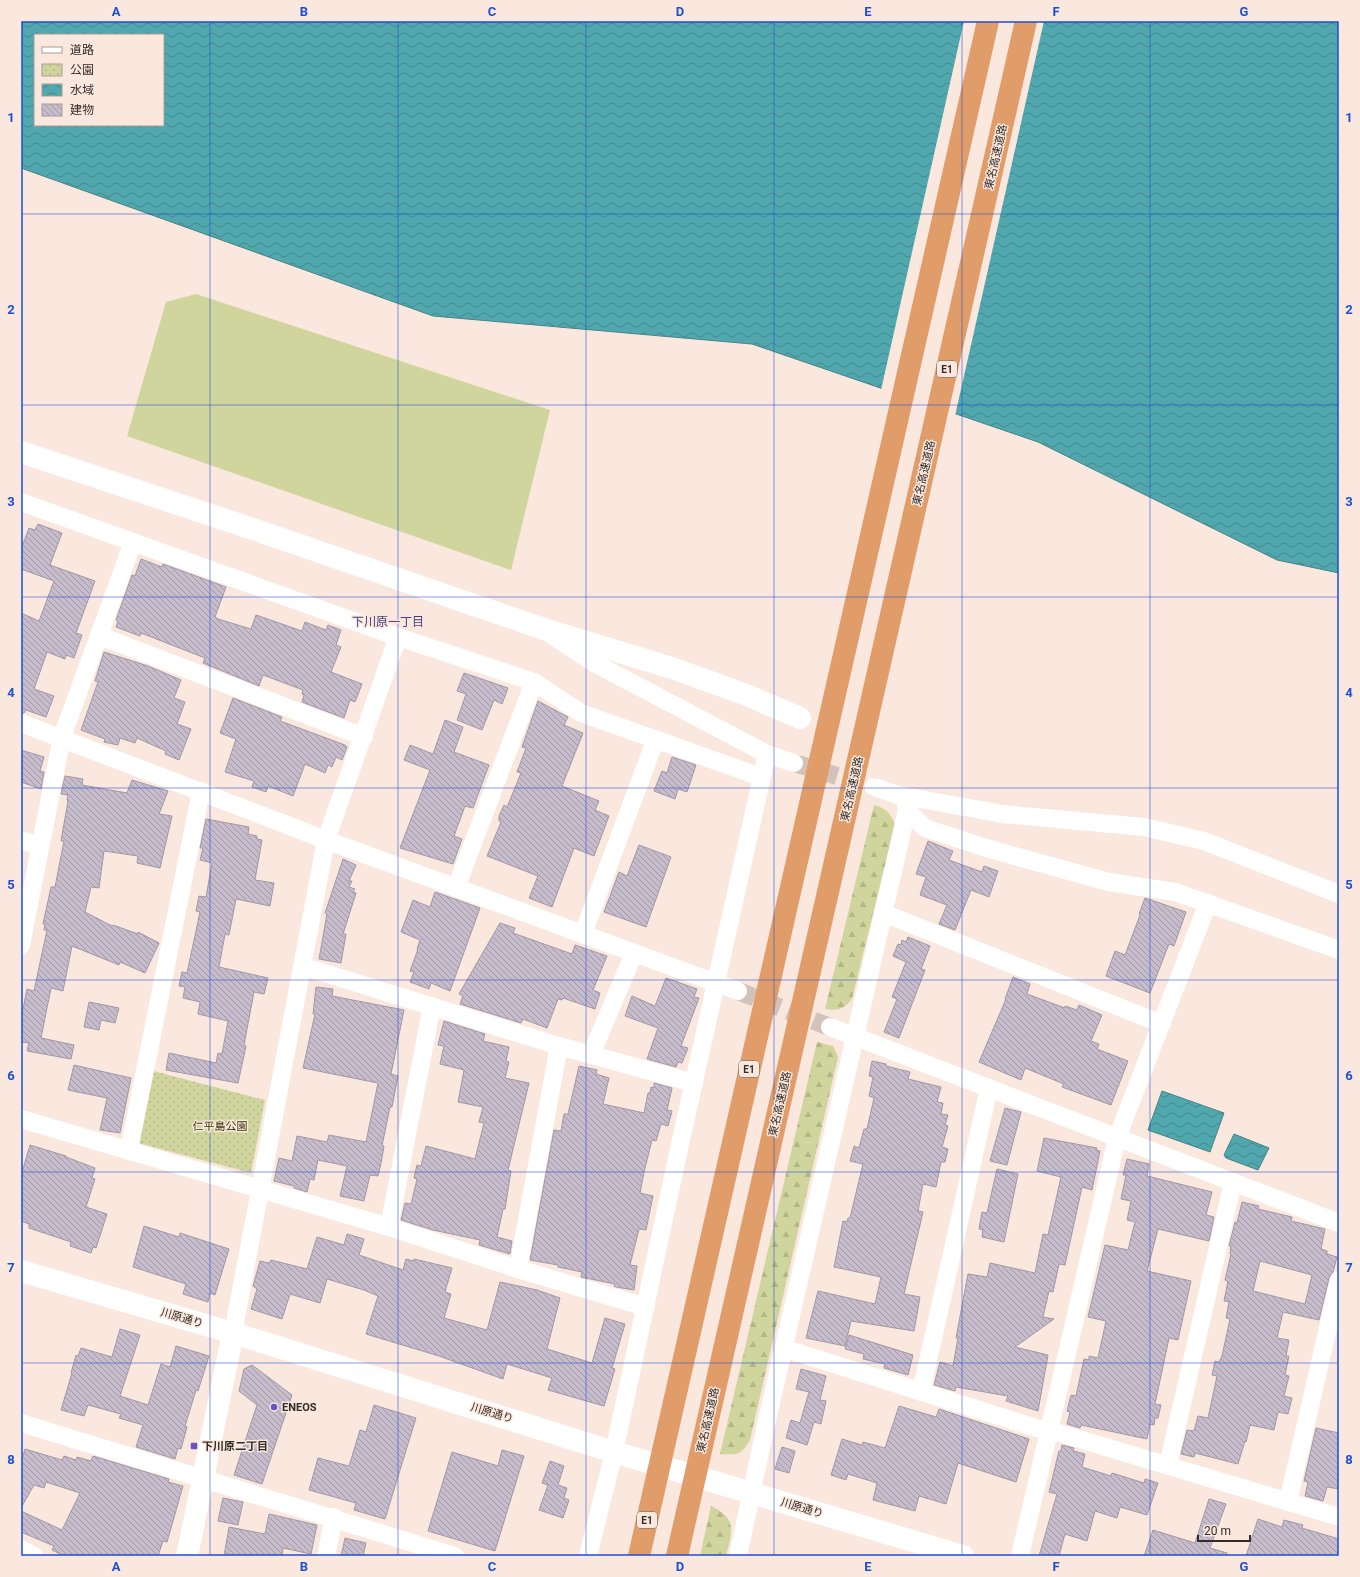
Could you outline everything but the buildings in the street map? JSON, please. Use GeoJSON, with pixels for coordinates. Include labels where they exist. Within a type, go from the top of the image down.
{"type":"FeatureCollection","features":[{"type":"Feature","properties":{"kind":"highway","name":"E1"},"geometry":{"type":"LineString","coordinates":[[639,1556],[988,21]]}},
{"type":"Feature","properties":{"kind":"highway","name":"東名高速道路"},"geometry":{"type":"LineString","coordinates":[[677,1556],[1026,21]]}},
{"type":"Feature","properties":{"kind":"street"},"geometry":{"type":"LineString","coordinates":[[21,452],[544,629],[675,669],[744,694],[800,718]]}},
{"type":"Feature","properties":{"kind":"street"},"geometry":{"type":"LineString","coordinates":[[21,502],[398,637],[534,682],[581,713],[655,741],[761,777]]}},
{"type":"Feature","properties":{"kind":"street"},"geometry":{"type":"LineString","coordinates":[[21,945],[62,737],[133,542]]}},
{"type":"Feature","properties":{"kind":"street"},"geometry":{"type":"LineString","coordinates":[[544,629],[594,663],[766,754],[794,763]]}},
{"type":"Feature","properties":{"kind":"street"},"geometry":{"type":"LineString","coordinates":[[100,636],[364,737]]}},
{"type":"Feature","properties":{"kind":"street"},"geometry":{"type":"LineString","coordinates":[[187,1556],[233,1333],[326,840],[364,737],[398,637]]}},
{"type":"Feature","properties":{"kind":"street"},"geometry":{"type":"LineString","coordinates":[[456,888],[534,682]]}},
{"type":"Feature","properties":{"kind":"street"},"geometry":{"type":"LineString","coordinates":[[21,723],[62,737],[326,840],[738,991]]}},
{"type":"Feature","properties":{"kind":"street"},"geometry":{"type":"LineString","coordinates":[[583,934],[655,741]]}},
{"type":"Feature","properties":{"kind":"street"},"geometry":{"type":"LineString","coordinates":[[588,1556],[614,1452],[766,754]]}},
{"type":"Feature","properties":{"kind":"street"},"geometry":{"type":"LineString","coordinates":[[874,787],[906,803],[1003,814],[1144,827],[1204,841],[1339,894]]}},
{"type":"Feature","properties":{"kind":"street"},"geometry":{"type":"LineString","coordinates":[[129,1150],[201,791]]}},
{"type":"Feature","properties":{"kind":"street"},"geometry":{"type":"LineString","coordinates":[[906,803],[925,828],[986,848],[1109,882],[1175,892],[1339,950]]}},
{"type":"Feature","properties":{"kind":"street"},"geometry":{"type":"LineString","coordinates":[[738,1556],[783,1348],[884,913],[906,803]]}},
{"type":"Feature","properties":{"kind":"street"},"geometry":{"type":"LineString","coordinates":[[21,840],[40,846]]}},
{"type":"Feature","properties":{"kind":"street"},"geometry":{"type":"LineString","coordinates":[[1020,1556],[1117,1138],[1208,903]]}},
{"type":"Feature","properties":{"kind":"street"},"geometry":{"type":"LineString","coordinates":[[884,913],[1162,1024]]}},
{"type":"Feature","properties":{"kind":"street"},"geometry":{"type":"LineString","coordinates":[[591,1054],[634,952]]}},
{"type":"Feature","properties":{"kind":"street"},"geometry":{"type":"LineString","coordinates":[[302,966],[559,1046],[694,1083]]}},
{"type":"Feature","properties":{"kind":"street"},"geometry":{"type":"LineString","coordinates":[[389,1227],[432,1006]]}},
{"type":"Feature","properties":{"kind":"street"},"geometry":{"type":"LineString","coordinates":[[830,1027],[1339,1223]]}},
{"type":"Feature","properties":{"kind":"street"},"geometry":{"type":"LineString","coordinates":[[518,1269],[559,1046]]}},
{"type":"Feature","properties":{"kind":"street"},"geometry":{"type":"LineString","coordinates":[[921,1392],[989,1088]]}},
{"type":"Feature","properties":{"kind":"street"},"geometry":{"type":"LineString","coordinates":[[21,1119],[389,1227],[518,1269],[646,1307]]}},
{"type":"Feature","properties":{"kind":"street"},"geometry":{"type":"LineString","coordinates":[[1168,1465],[1233,1182]]}},
{"type":"Feature","properties":{"kind":"street","name":"川原通り"},"geometry":{"type":"LineString","coordinates":[[21,1271],[233,1333],[614,1452],[963,1556]]}},
{"type":"Feature","properties":{"kind":"street"},"geometry":{"type":"LineString","coordinates":[[1288,1502],[1339,1280]]}},
{"type":"Feature","properties":{"kind":"street"},"geometry":{"type":"LineString","coordinates":[[783,1348],[1049,1431],[1168,1465],[1339,1517]]}},
{"type":"Feature","properties":{"kind":"street"},"geometry":{"type":"LineString","coordinates":[[21,1422],[334,1517],[455,1556]]}},
{"type":"Feature","properties":{"kind":"street"},"geometry":{"type":"LineString","coordinates":[[326,1556],[334,1517]]}},
{"type":"Feature","properties":{"kind":"street"},"geometry":{"type":"LineString","coordinates":[[21,1549],[34,1556]]}},
{"type":"Feature","properties":{"kind":"green space"},"geometry":{"type":"Polygon","coordinates":[[[196,294],[550,410],[511,570],[127,436],[166,302],[196,294]]]}},
{"type":"Feature","properties":{"kind":"green space"},"geometry":{"type":"Polygon","coordinates":[[[874,805],[887,812],[895,824],[852,999],[843,1008],[833,1010],[825,1009],[874,805]]]}},
{"type":"Feature","properties":{"kind":"green space"},"geometry":{"type":"Polygon","coordinates":[[[817,1042],[833,1046],[838,1057],[750,1440],[744,1449],[738,1453],[720,1454],[817,1042]]]}},
{"type":"Feature","properties":{"kind":"green space","name":"仁平島公園"},"geometry":{"type":"Polygon","coordinates":[[[153,1071],[265,1100],[251,1173],[138,1143],[153,1071]]]}},
{"type":"Feature","properties":{"kind":"green space"},"geometry":{"type":"Polygon","coordinates":[[[711,1506],[726,1516],[731,1526],[726,1556],[700,1556],[711,1506]]]}},
{"type":"Feature","properties":{"kind":"water"},"geometry":{"type":"Polygon","coordinates":[[[21,21],[1339,21],[1339,573],[1277,560],[1038,442],[752,344],[433,316],[21,168],[21,21]]]}},
{"type":"Feature","properties":{"kind":"water"},"geometry":{"type":"Polygon","coordinates":[[[1162,1091],[1224,1113],[1210,1152],[1148,1130],[1162,1091]]]}},
{"type":"Feature","properties":{"kind":"water"},"geometry":{"type":"Polygon","coordinates":[[[1234,1134],[1269,1148],[1258,1170],[1226,1158],[1224,1155],[1234,1134]]]}},
{"type":"Feature","properties":{"kind":"pier"},"geometry":{"type":"Polygon","coordinates":[[[964,21],[1044,21],[955,416],[881,390],[964,21]]]}},
{"type":"Feature","properties":{"kind":"tunnel"},"geometry":{"type":"LineString","coordinates":[[794,763],[874,787]]}},
{"type":"Feature","properties":{"kind":"tunnel"},"geometry":{"type":"LineString","coordinates":[[738,991],[830,1027]]}},
{"type":"Feature","properties":{"kind":"place","name":"ENEOS"},"geometry":{"type":"Point","coordinates":[274,1407]}},
{"type":"Feature","properties":{"kind":"place","name":"下川原二丁目"},"geometry":{"type":"Point","coordinates":[194,1446]}},
{"type":"Feature","properties":{"kind":"district","name":"下川原一丁目"},"geometry":{"type":"Point","coordinates":[388,622]}}]}
